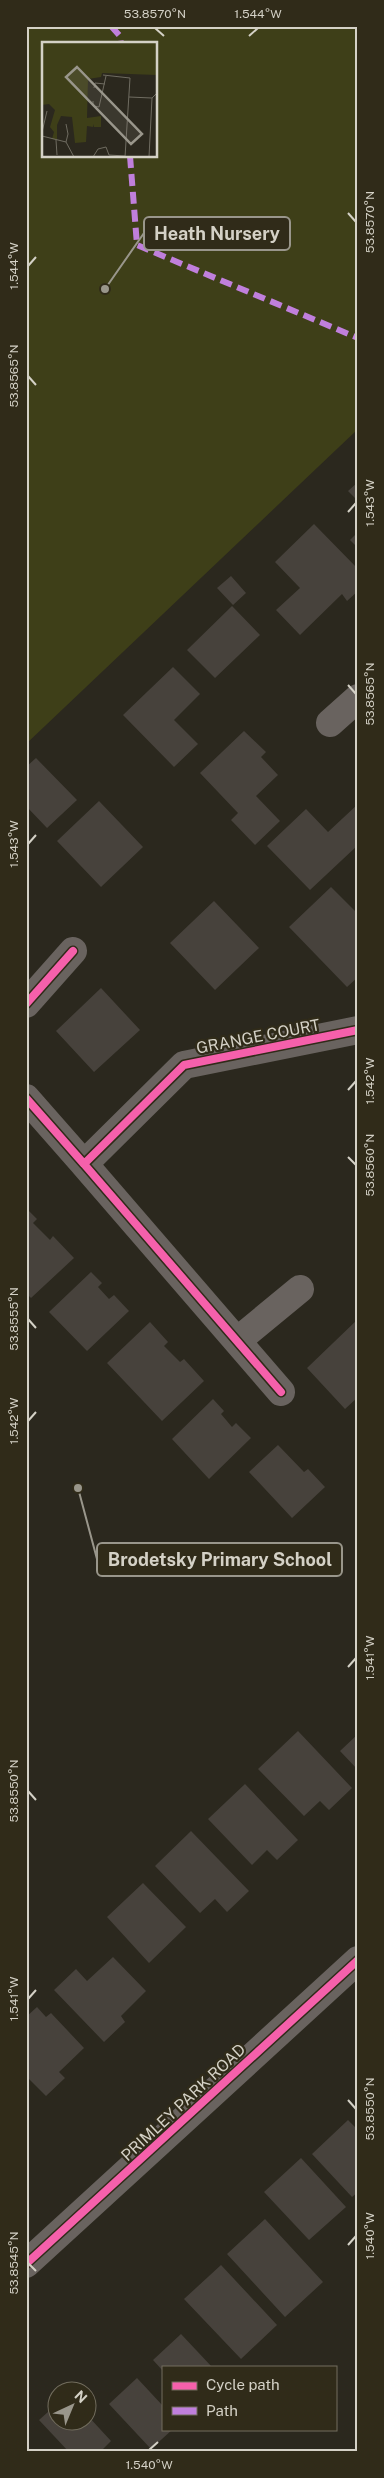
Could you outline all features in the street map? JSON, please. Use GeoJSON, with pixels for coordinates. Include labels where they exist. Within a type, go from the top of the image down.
{"type":"FeatureCollection","features":[{"type":"Feature","properties":{"kind":"street"},"geometry":{"type":"LineString","coordinates":[[330,724],[358,698]]}},
{"type":"Feature","properties":{"kind":"street"},"geometry":{"type":"LineString","coordinates":[[26,1004],[74,951]]}},
{"type":"Feature","properties":{"kind":"street","name":"GRANGE COURT"},"geometry":{"type":"LineString","coordinates":[[84,1164],[184,1065],[358,1030]]}},
{"type":"Feature","properties":{"kind":"street"},"geometry":{"type":"LineString","coordinates":[[26,1098],[281,1392]]}},
{"type":"Feature","properties":{"kind":"street"},"geometry":{"type":"LineString","coordinates":[[237,1341],[300,1288]]}},
{"type":"Feature","properties":{"kind":"street","name":"PRIMLEY PARK ROAD"},"geometry":{"type":"LineString","coordinates":[[26,2264],[358,1960]]}},
{"type":"Feature","properties":{"kind":"shaded area"},"geometry":{"type":"Polygon","coordinates":[[[26,26],[358,26],[358,429],[26,744],[26,26]]]}},
{"type":"Feature","properties":{"kind":"building"},"geometry":{"type":"Polygon","coordinates":[[[358,482],[358,501],[348,491],[358,482]]]}},
{"type":"Feature","properties":{"kind":"building"},"geometry":{"type":"Polygon","coordinates":[[[314,524],[358,569],[358,591],[347,601],[342,594],[300,635],[276,610],[300,588],[275,562],[314,524]]]}},
{"type":"Feature","properties":{"kind":"building"},"geometry":{"type":"Polygon","coordinates":[[[358,532],[358,548],[350,540],[358,532]]]}},
{"type":"Feature","properties":{"kind":"building"},"geometry":{"type":"Polygon","coordinates":[[[231,576],[246,593],[233,605],[217,588],[231,576]]]}},
{"type":"Feature","properties":{"kind":"building"},"geometry":{"type":"Polygon","coordinates":[[[232,606],[260,635],[215,678],[187,650],[232,606]]]}},
{"type":"Feature","properties":{"kind":"building"},"geometry":{"type":"Polygon","coordinates":[[[173,667],[200,694],[174,720],[198,744],[174,767],[123,715],[173,667]]]}},
{"type":"Feature","properties":{"kind":"building"},"geometry":{"type":"Polygon","coordinates":[[[244,731],[266,752],[261,757],[278,775],[256,796],[280,821],[255,845],[231,820],[238,813],[200,773],[244,731]]]}},
{"type":"Feature","properties":{"kind":"building"},"geometry":{"type":"Polygon","coordinates":[[[36,758],[77,800],[47,828],[26,806],[26,767],[36,758]]]}},
{"type":"Feature","properties":{"kind":"building"},"geometry":{"type":"Polygon","coordinates":[[[99,801],[143,847],[101,887],[57,841],[99,801]]]}},
{"type":"Feature","properties":{"kind":"building"},"geometry":{"type":"Polygon","coordinates":[[[358,804],[358,845],[310,890],[267,846],[306,809],[328,832],[358,804]]]}},
{"type":"Feature","properties":{"kind":"building"},"geometry":{"type":"Polygon","coordinates":[[[331,887],[358,914],[358,977],[347,987],[289,927],[331,887]]]}},
{"type":"Feature","properties":{"kind":"building"},"geometry":{"type":"Polygon","coordinates":[[[214,901],[259,948],[215,990],[170,943],[214,901]]]}},
{"type":"Feature","properties":{"kind":"building"},"geometry":{"type":"Polygon","coordinates":[[[101,988],[140,1030],[94,1072],[56,1031],[101,988]]]}},
{"type":"Feature","properties":{"kind":"building"},"geometry":{"type":"Polygon","coordinates":[[[26,1208],[37,1219],[33,1223],[50,1240],[53,1236],[74,1258],[31,1298],[26,1293],[26,1208]]]}},
{"type":"Feature","properties":{"kind":"building"},"geometry":{"type":"Polygon","coordinates":[[[91,1272],[102,1283],[98,1287],[109,1299],[114,1295],[129,1311],[87,1351],[49,1312],[91,1272]]]}},
{"type":"Feature","properties":{"kind":"building"},"geometry":{"type":"Polygon","coordinates":[[[358,1319],[358,1397],[345,1409],[307,1368],[358,1319]]]}},
{"type":"Feature","properties":{"kind":"building"},"geometry":{"type":"Polygon","coordinates":[[[150,1322],[168,1342],[164,1346],[180,1362],[184,1359],[204,1381],[162,1421],[107,1363],[150,1322]]]}},
{"type":"Feature","properties":{"kind":"building"},"geometry":{"type":"Polygon","coordinates":[[[213,1399],[224,1411],[221,1414],[232,1427],[236,1423],[251,1438],[209,1479],[172,1439],[213,1399]]]}},
{"type":"Feature","properties":{"kind":"building"},"geometry":{"type":"Polygon","coordinates":[[[278,1445],[304,1472],[308,1469],[325,1487],[292,1518],[249,1472],[278,1445]]]}},
{"type":"Feature","properties":{"kind":"building"},"geometry":{"type":"Polygon","coordinates":[[[298,1731],[352,1788],[329,1810],[320,1801],[304,1816],[258,1769],[298,1731]]]}},
{"type":"Feature","properties":{"kind":"building"},"geometry":{"type":"Polygon","coordinates":[[[358,1734],[358,1770],[340,1751],[358,1734]]]}},
{"type":"Feature","properties":{"kind":"building"},"geometry":{"type":"Polygon","coordinates":[[[245,1784],[298,1840],[277,1860],[267,1850],[252,1865],[208,1819],[245,1784]]]}},
{"type":"Feature","properties":{"kind":"building"},"geometry":{"type":"Polygon","coordinates":[[[191,1831],[249,1891],[227,1912],[215,1899],[200,1913],[155,1866],[191,1831]]]}},
{"type":"Feature","properties":{"kind":"building"},"geometry":{"type":"Polygon","coordinates":[[[143,1883],[186,1927],[149,1963],[107,1917],[143,1883]]]}},
{"type":"Feature","properties":{"kind":"building"},"geometry":{"type":"Polygon","coordinates":[[[113,1957],[146,1991],[121,2016],[125,2022],[104,2042],[54,1990],[76,1969],[87,1981],[113,1957]]]}},
{"type":"Feature","properties":{"kind":"building"},"geometry":{"type":"Polygon","coordinates":[[[37,2007],[46,2017],[51,2013],[84,2048],[59,2072],[65,2078],[46,2096],[26,2076],[26,2017],[37,2007]]]}},
{"type":"Feature","properties":{"kind":"building"},"geometry":{"type":"Polygon","coordinates":[[[348,2120],[358,2130],[358,2192],[352,2197],[312,2154],[348,2120]]]}},
{"type":"Feature","properties":{"kind":"building"},"geometry":{"type":"Polygon","coordinates":[[[301,2158],[346,2207],[309,2240],[264,2192],[301,2158]]]}},
{"type":"Feature","properties":{"kind":"building"},"geometry":{"type":"Polygon","coordinates":[[[265,2219],[323,2282],[285,2317],[227,2254],[265,2219]]]}},
{"type":"Feature","properties":{"kind":"building"},"geometry":{"type":"Polygon","coordinates":[[[221,2265],[277,2325],[241,2359],[184,2299],[221,2265]]]}},
{"type":"Feature","properties":{"kind":"building"},"geometry":{"type":"Polygon","coordinates":[[[181,2334],[211,2366],[162,2366],[162,2370],[153,2360],[181,2334]]]}},
{"type":"Feature","properties":{"kind":"building"},"geometry":{"type":"Polygon","coordinates":[[[137,2378],[162,2405],[162,2430],[172,2430],[151,2449],[109,2404],[137,2378]]]}},
{"type":"Feature","properties":{"kind":"building"},"geometry":{"type":"Polygon","coordinates":[[[48,2412],[48,2430],[39,2420],[48,2412]]]}},
{"type":"Feature","properties":{"kind":"building"},"geometry":{"type":"Polygon","coordinates":[[[98,2427],[111,2441],[100,2452],[69,2452],[48,2430],[98,2430],[98,2427]]]}},
{"type":"Feature","properties":{"kind":"marked path"},"geometry":{"type":"LineString","coordinates":[[111,26],[120,36],[121,42]]}},
{"type":"Feature","properties":{"kind":"marked path"},"geometry":{"type":"LineString","coordinates":[[130,158],[137,245],[358,338]]}},
{"type":"Feature","properties":{"kind":"cycle path"},"geometry":{"type":"LineString","coordinates":[[26,1004],[73,951]]}},
{"type":"Feature","properties":{"kind":"cycle path"},"geometry":{"type":"LineString","coordinates":[[26,1098],[84,1164],[184,1065],[358,1030]]}},
{"type":"Feature","properties":{"kind":"cycle path"},"geometry":{"type":"LineString","coordinates":[[84,1164],[281,1392]]}},
{"type":"Feature","properties":{"kind":"cycle path"},"geometry":{"type":"LineString","coordinates":[[26,2264],[358,1960]]}},
{"type":"Feature","properties":{"kind":"place","name":"Heath Nursery"},"geometry":{"type":"Point","coordinates":[105,289]}},
{"type":"Feature","properties":{"kind":"place","name":"Brodetsky Primary School"},"geometry":{"type":"Point","coordinates":[78,1488]}}]}
